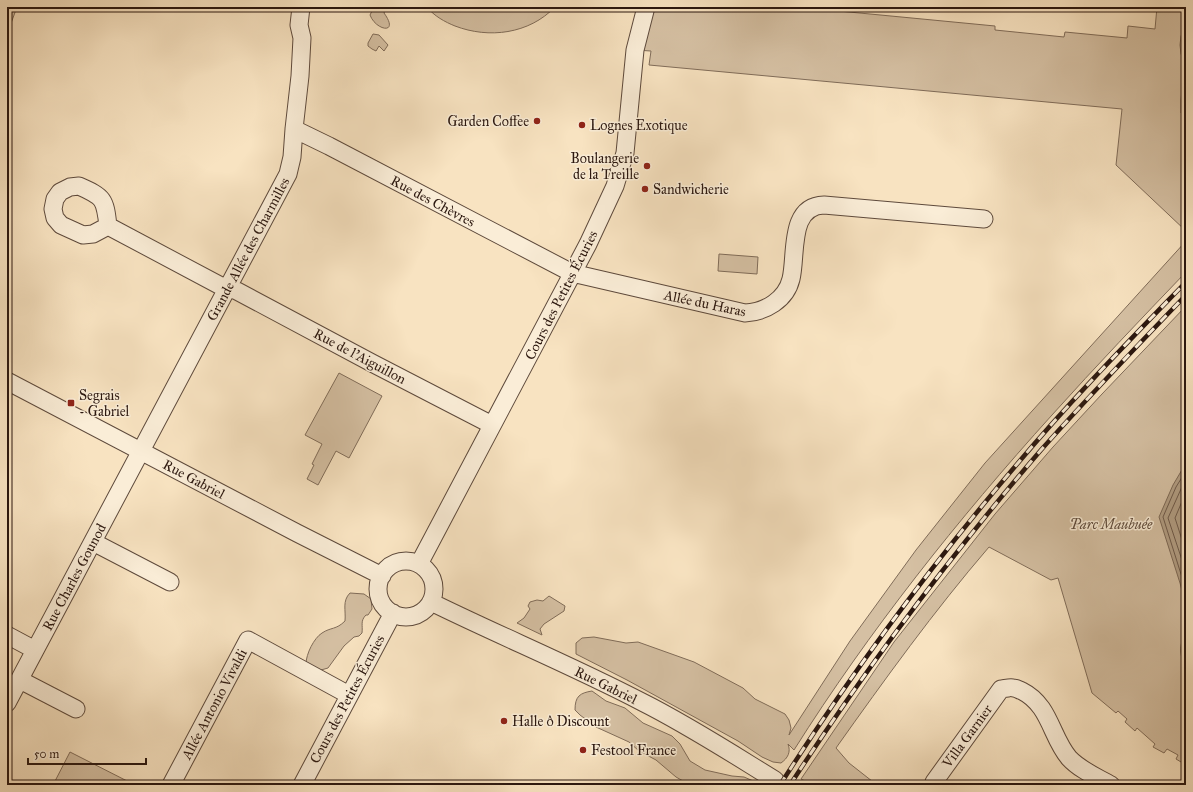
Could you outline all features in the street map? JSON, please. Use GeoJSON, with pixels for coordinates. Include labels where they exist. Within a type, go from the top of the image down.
{"type":"FeatureCollection","features":[{"type":"Feature","properties":{"kind":"street","name":"Grande Allée des Charmilles"},"geometry":{"type":"LineString","coordinates":[[141,451],[288,174],[292,158],[301,61],[302,38],[299,25],[301,7]]}},
{"type":"Feature","properties":{"kind":"street","name":"Cours des Petites Écuries"},"geometry":{"type":"LineString","coordinates":[[419,564],[545,327],[602,215],[620,171],[627,137],[636,50],[646,7]]}},
{"type":"Feature","properties":{"kind":"street","name":"Rue des Chèvres"},"geometry":{"type":"LineString","coordinates":[[294,129],[336,149],[572,273]]}},
{"type":"Feature","properties":{"kind":"street","name":"Allée du Haras"},"geometry":{"type":"LineString","coordinates":[[572,273],[739,312],[752,313],[774,304],[789,284],[791,279],[798,223],[813,207],[824,205],[984,219]]}},
{"type":"Feature","properties":{"kind":"street","name":"Rue de l'Aiguillon"},"geometry":{"type":"LineString","coordinates":[[108,226],[219,285],[237,291],[492,426]]}},
{"type":"Feature","properties":{"kind":"street","name":"Rue Gabriel"},"geometry":{"type":"LineString","coordinates":[[7,381],[382,576]]}},
{"type":"Feature","properties":{"kind":"street","name":"Rue Charles Gounod"},"geometry":{"type":"LineString","coordinates":[[7,703],[141,451]]}},
{"type":"Feature","properties":{"kind":"street"},"geometry":{"type":"LineString","coordinates":[[93,542],[170,582]]}},
{"type":"Feature","properties":{"kind":"street"},"geometry":{"type":"LineString","coordinates":[[412,561],[419,564],[426,569],[434,585],[434,594],[431,602],[425,609],[414,615],[401,616],[393,613],[386,608],[381,601],[379,584],[382,576],[391,565],[398,562],[412,561]]}},
{"type":"Feature","properties":{"kind":"street","name":"Rue Gabriel"},"geometry":{"type":"LineString","coordinates":[[431,602],[642,702],[701,734],[775,780]]}},
{"type":"Feature","properties":{"kind":"street","name":"Cours des Petites Écuries"},"geometry":{"type":"LineString","coordinates":[[302,785],[393,613]]}},
{"type":"Feature","properties":{"kind":"street"},"geometry":{"type":"LineString","coordinates":[[7,635],[35,650]]}},
{"type":"Feature","properties":{"kind":"street","name":"Allée Antonio Vivaldi"},"geometry":{"type":"LineString","coordinates":[[171,785],[248,640],[349,695]]}},
{"type":"Feature","properties":{"kind":"street"},"geometry":{"type":"LineString","coordinates":[[20,680],[76,709]]}},
{"type":"Feature","properties":{"kind":"street","name":"Villa Garnier"},"geometry":{"type":"LineString","coordinates":[[934,782],[1001,689],[1013,688],[1028,694],[1040,706],[1049,719],[1060,745],[1070,759],[1083,770],[1111,785]]}},
{"type":"Feature","properties":{"kind":"green space"},"geometry":{"type":"Polygon","coordinates":[[[7,7],[17,7],[7,34],[7,7]]]}},
{"type":"Feature","properties":{"kind":"green space"},"geometry":{"type":"Polygon","coordinates":[[[372,7],[386,7],[384,13],[388,20],[388,28],[377,25],[373,20],[370,15],[372,7]]]}},
{"type":"Feature","properties":{"kind":"green space"},"geometry":{"type":"Polygon","coordinates":[[[427,7],[555,7],[545,16],[533,23],[508,32],[495,33],[468,30],[447,23],[427,7]]]}},
{"type":"Feature","properties":{"kind":"green space"},"geometry":{"type":"Polygon","coordinates":[[[646,7],[797,7],[995,26],[995,30],[1064,37],[1065,32],[1127,38],[1128,26],[1155,29],[1157,7],[1186,7],[1186,231],[1116,165],[1122,109],[649,65],[651,51],[635,50],[646,7]]]}},
{"type":"Feature","properties":{"kind":"green space"},"geometry":{"type":"Polygon","coordinates":[[[373,34],[379,35],[388,45],[384,51],[379,46],[376,51],[368,46],[373,34]]]}},
{"type":"Feature","properties":{"kind":"green space"},"geometry":{"type":"Polygon","coordinates":[[[1186,241],[1186,272],[1052,415],[949,535],[853,662],[794,750],[788,744],[788,755],[781,763],[773,762],[762,757],[738,741],[627,680],[576,654],[576,643],[582,638],[594,637],[626,643],[638,642],[694,662],[743,688],[755,699],[785,714],[789,720],[791,728],[789,735],[850,641],[916,550],[985,463],[1186,241]]]}},
{"type":"Feature","properties":{"kind":"green space"},"geometry":{"type":"Polygon","coordinates":[[[719,254],[758,257],[757,274],[718,271],[719,254]]]}},
{"type":"Feature","properties":{"kind":"green space","name":"Parc Maubuée"},"geometry":{"type":"Polygon","coordinates":[[[1186,306],[1186,765],[1176,759],[1178,755],[1167,749],[1164,753],[1153,747],[1155,744],[1137,728],[1135,731],[1125,722],[1127,719],[1118,711],[1116,713],[1092,693],[1058,578],[1051,580],[989,547],[929,621],[836,748],[849,763],[877,785],[813,785],[801,779],[894,642],[995,514],[1053,447],[1186,306]]]}},
{"type":"Feature","properties":{"kind":"green space"},"geometry":{"type":"Polygon","coordinates":[[[339,373],[382,396],[349,458],[336,451],[318,485],[307,479],[314,465],[312,464],[322,444],[305,435],[339,373]]]}},
{"type":"Feature","properties":{"kind":"green space"},"geometry":{"type":"Polygon","coordinates":[[[350,593],[364,594],[371,599],[372,609],[363,619],[362,633],[359,636],[354,637],[344,646],[328,668],[321,670],[306,664],[306,660],[313,642],[319,635],[339,626],[345,621],[345,602],[350,593]]]}},
{"type":"Feature","properties":{"kind":"green space"},"geometry":{"type":"Polygon","coordinates":[[[549,596],[565,606],[564,611],[544,624],[540,629],[542,635],[517,623],[524,618],[530,609],[528,606],[530,602],[537,600],[543,601],[549,596]]]}},
{"type":"Feature","properties":{"kind":"green space"},"geometry":{"type":"Polygon","coordinates":[[[592,691],[606,701],[625,708],[643,723],[672,736],[680,744],[690,761],[705,770],[744,777],[760,785],[690,785],[676,777],[656,760],[639,751],[629,742],[596,727],[580,715],[575,710],[577,698],[581,694],[592,691]]]}},
{"type":"Feature","properties":{"kind":"green space"},"geometry":{"type":"Polygon","coordinates":[[[70,752],[135,785],[53,785],[70,752]]]}},
{"type":"Feature","properties":{"kind":"water"},"geometry":{"type":"Polygon","coordinates":[[[1186,25],[1186,117],[1181,113],[1185,62],[1181,54],[1180,45],[1181,36],[1186,25]]]}},
{"type":"Feature","properties":{"kind":"water"},"geometry":{"type":"Polygon","coordinates":[[[1186,463],[1186,606],[1159,517],[1173,485],[1186,463]]]}},
{"type":"Feature","properties":{"kind":"water"},"geometry":{"type":"Polygon","coordinates":[[[1186,631],[1186,670],[1182,660],[1181,647],[1186,631]]]}},
{"type":"Feature","properties":{"kind":"railway"},"geometry":{"type":"LineString","coordinates":[[780,785],[835,701],[864,660],[954,540],[1059,416],[1186,282]]}},
{"type":"Feature","properties":{"kind":"railway"},"geometry":{"type":"LineString","coordinates":[[790,785],[848,698],[910,613],[1007,490],[1059,430],[1186,295]]}},
{"type":"Feature","properties":{"kind":"place","name":"Garden Coffee"},"geometry":{"type":"Point","coordinates":[537,121]}},
{"type":"Feature","properties":{"kind":"place","name":"Lognes Exotique"},"geometry":{"type":"Point","coordinates":[582,125]}},
{"type":"Feature","properties":{"kind":"place","name":"Boulangerie de la Treille"},"geometry":{"type":"Point","coordinates":[647,166]}},
{"type":"Feature","properties":{"kind":"place","name":"Sandwicherie"},"geometry":{"type":"Point","coordinates":[645,189]}},
{"type":"Feature","properties":{"kind":"place","name":"Segrais - Gabriel"},"geometry":{"type":"Point","coordinates":[71,403]}},
{"type":"Feature","properties":{"kind":"place","name":"Halle ô Discount"},"geometry":{"type":"Point","coordinates":[504,721]}},
{"type":"Feature","properties":{"kind":"place","name":"Festool France"},"geometry":{"type":"Point","coordinates":[583,750]}}]}
